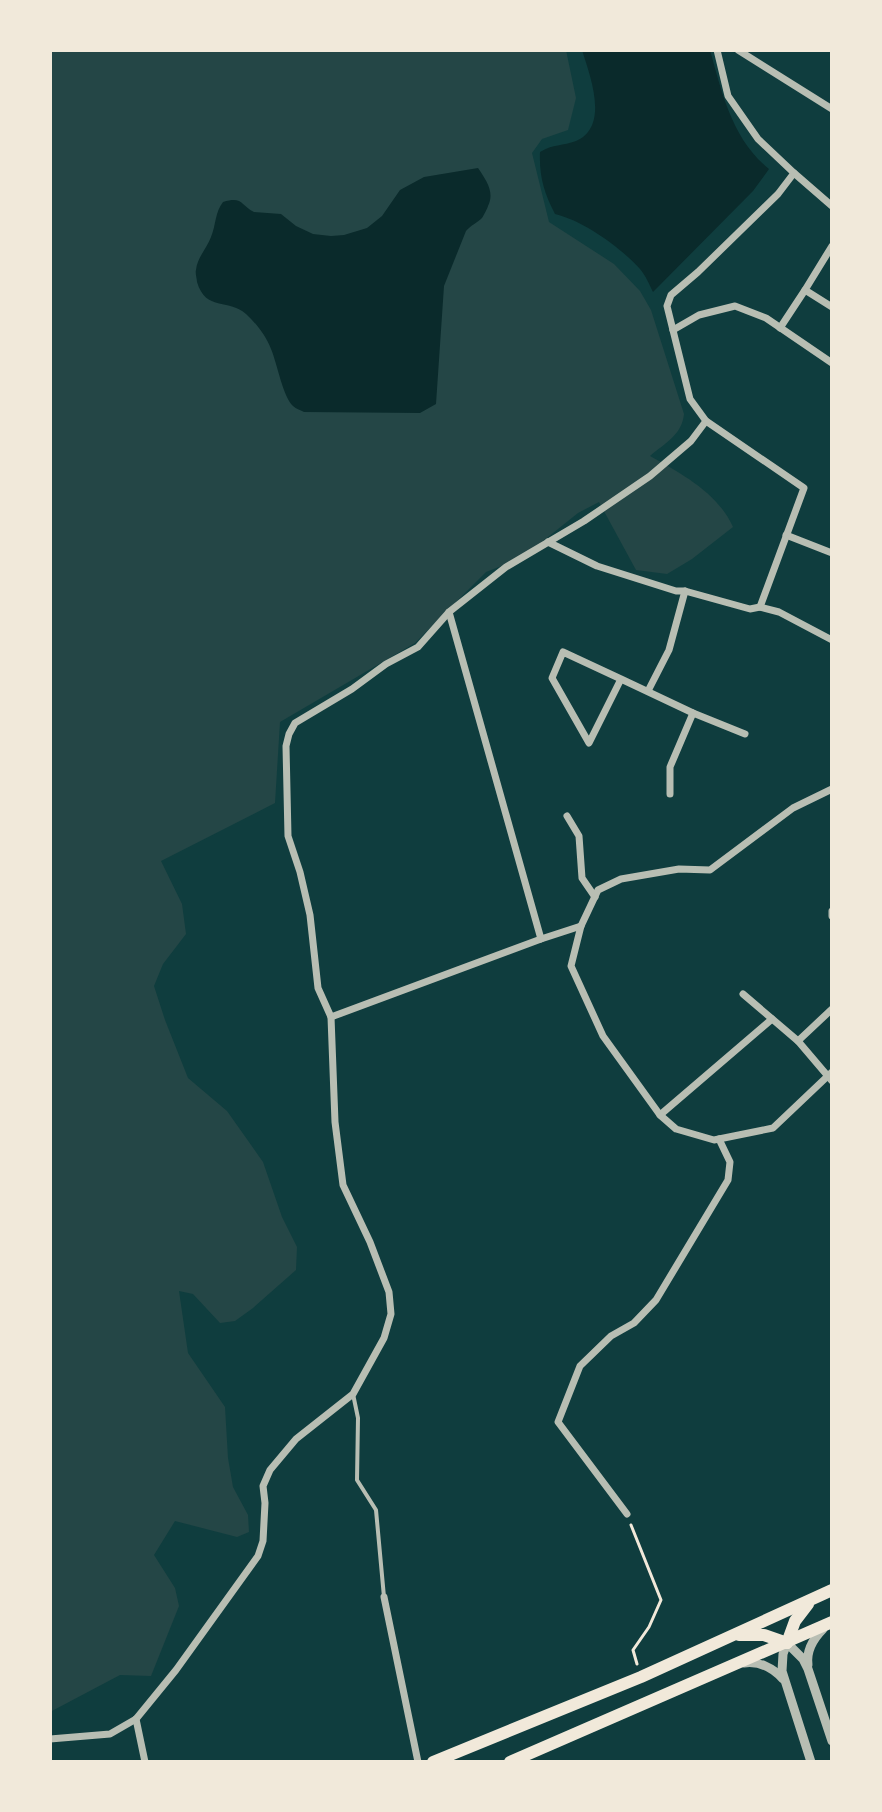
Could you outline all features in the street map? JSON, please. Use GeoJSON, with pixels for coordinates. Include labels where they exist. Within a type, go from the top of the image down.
{"type":"FeatureCollection","features":[{"type":"Feature","properties":{"kind":"highway"},"geometry":{"type":"LineString","coordinates":[[433,1762],[641,1677],[826,1593]]}},
{"type":"Feature","properties":{"kind":"highway"},"geometry":{"type":"LineString","coordinates":[[787,1643],[800,1612],[826,1593]]}},
{"type":"Feature","properties":{"kind":"highway"},"geometry":{"type":"LineString","coordinates":[[510,1762],[832,1622]]}},
{"type":"Feature","properties":{"kind":"highway"},"geometry":{"type":"LineString","coordinates":[[727,1637],[764,1635],[787,1643]]}},
{"type":"Feature","properties":{"kind":"street"},"geometry":{"type":"LineString","coordinates":[[717,50],[728,96],[758,139],[832,206]]}},
{"type":"Feature","properties":{"kind":"street"},"geometry":{"type":"LineString","coordinates":[[738,50],[832,109]]}},
{"type":"Feature","properties":{"kind":"street"},"geometry":{"type":"LineString","coordinates":[[760,607],[804,488],[706,421],[690,399],[667,306],[671,295],[778,194],[794,173]]}},
{"type":"Feature","properties":{"kind":"street"},"geometry":{"type":"LineString","coordinates":[[780,328],[832,246]]}},
{"type":"Feature","properties":{"kind":"street"},"geometry":{"type":"LineString","coordinates":[[805,290],[832,307]]}},
{"type":"Feature","properties":{"kind":"street"},"geometry":{"type":"LineString","coordinates":[[673,330],[699,315],[735,306],[766,318],[832,363]]}},
{"type":"Feature","properties":{"kind":"street"},"geometry":{"type":"LineString","coordinates":[[50,1739],[110,1734],[136,1719],[176,1670],[258,1556],[263,1541],[263,1486],[270,1470],[296,1439],[353,1394],[384,1338],[391,1314],[389,1292],[343,1185],[335,1122],[331,1017],[318,988],[310,915],[288,836],[286,746],[289,734],[295,723],[418,647],[449,612],[506,567],[584,521],[650,476],[691,441],[706,421]]}},
{"type":"Feature","properties":{"kind":"street"},"geometry":{"type":"LineString","coordinates":[[786,535],[832,553]]}},
{"type":"Feature","properties":{"kind":"street"},"geometry":{"type":"LineString","coordinates":[[548,542],[597,566],[676,591],[750,609],[760,607],[779,612],[832,640]]}},
{"type":"Feature","properties":{"kind":"street"},"geometry":{"type":"LineString","coordinates":[[648,691],[669,650],[685,591]]}},
{"type":"Feature","properties":{"kind":"street"},"geometry":{"type":"LineString","coordinates":[[449,612],[541,939]]}},
{"type":"Feature","properties":{"kind":"street"},"geometry":{"type":"LineString","coordinates":[[621,679],[589,743],[552,678],[563,652],[745,734]]}},
{"type":"Feature","properties":{"kind":"street"},"geometry":{"type":"LineString","coordinates":[[670,794],[670,767],[693,713]]}},
{"type":"Feature","properties":{"kind":"street"},"geometry":{"type":"LineString","coordinates":[[743,994],[798,1041],[831,1076],[773,1128],[714,1140],[676,1129],[660,1115],[603,1036],[571,966],[581,926],[598,890],[621,879],[679,869],[710,870],[793,808],[832,789]]}},
{"type":"Feature","properties":{"kind":"street"},"geometry":{"type":"LineString","coordinates":[[567,816],[579,836],[582,878],[595,897]]}},
{"type":"Feature","properties":{"kind":"street"},"geometry":{"type":"LineString","coordinates":[[331,1017],[581,926]]}},
{"type":"Feature","properties":{"kind":"street"},"geometry":{"type":"LineString","coordinates":[[798,1041],[832,1009]]}},
{"type":"Feature","properties":{"kind":"street"},"geometry":{"type":"LineString","coordinates":[[660,1115],[772,1019]]}},
{"type":"Feature","properties":{"kind":"street"},"geometry":{"type":"LineString","coordinates":[[627,1514],[558,1422],[580,1366],[611,1336],[634,1323],[656,1300],[728,1180],[730,1162],[719,1139]]}},
{"type":"Feature","properties":{"kind":"street"},"geometry":{"type":"LineString","coordinates":[[384,1597],[418,1762]]}},
{"type":"Feature","properties":{"kind":"street"},"geometry":{"type":"LineString","coordinates":[[808,1669],[807,1659],[813,1641],[832,1622]]}},
{"type":"Feature","properties":{"kind":"street"},"geometry":{"type":"LineString","coordinates":[[811,1762],[783,1679],[781,1663],[787,1643],[808,1669],[832,1741]]}},
{"type":"Feature","properties":{"kind":"street"},"geometry":{"type":"LineString","coordinates":[[739,1663],[759,1664],[774,1670],[783,1679]]}},
{"type":"Feature","properties":{"kind":"street"},"geometry":{"type":"LineString","coordinates":[[136,1719],[145,1762]]}},
{"type":"Feature","properties":{"kind":"lane"},"geometry":{"type":"LineString","coordinates":[[353,1394],[358,1418],[357,1480],[376,1510],[384,1597]]}},
{"type":"Feature","properties":{"kind":"path"},"geometry":{"type":"LineString","coordinates":[[627,1514],[661,1600],[649,1627],[633,1650],[641,1677]]}},
{"type":"Feature","properties":{"kind":"shaded area"},"geometry":{"type":"Polygon","coordinates":[[[50,50],[566,50],[576,98],[568,130],[542,139],[532,153],[549,222],[614,264],[640,291],[651,310],[684,414],[676,433],[650,456],[709,494],[733,527],[667,574],[636,570],[599,502],[578,513],[512,562],[486,572],[415,643],[280,722],[275,803],[161,861],[182,904],[186,934],[163,964],[154,986],[165,1020],[188,1078],[227,1111],[263,1162],[282,1217],[297,1247],[296,1270],[235,1321],[220,1323],[193,1294],[179,1291],[188,1353],[225,1407],[233,1487],[248,1515],[249,1532],[237,1537],[175,1521],[154,1555],[175,1588],[179,1606],[151,1676],[120,1675],[50,1712],[50,50]]]}},
{"type":"Feature","properties":{"kind":"shaded area"},"geometry":{"type":"Polygon","coordinates":[[[582,50],[710,50],[724,99],[737,130],[756,157],[769,169],[753,191],[653,292],[640,269],[612,244],[578,222],[555,214],[545,191],[540,152],[576,141],[586,134],[592,124],[595,100],[582,50]]]}},
{"type":"Feature","properties":{"kind":"shaded area"},"geometry":{"type":"Polygon","coordinates":[[[478,168],[489,186],[490,201],[482,218],[466,231],[444,286],[436,404],[420,413],[304,412],[296,408],[289,402],[271,349],[257,326],[239,309],[206,297],[197,282],[197,266],[223,202],[238,201],[254,212],[281,214],[313,234],[344,235],[367,228],[382,216],[400,190],[424,177],[478,168]]]}}]}
